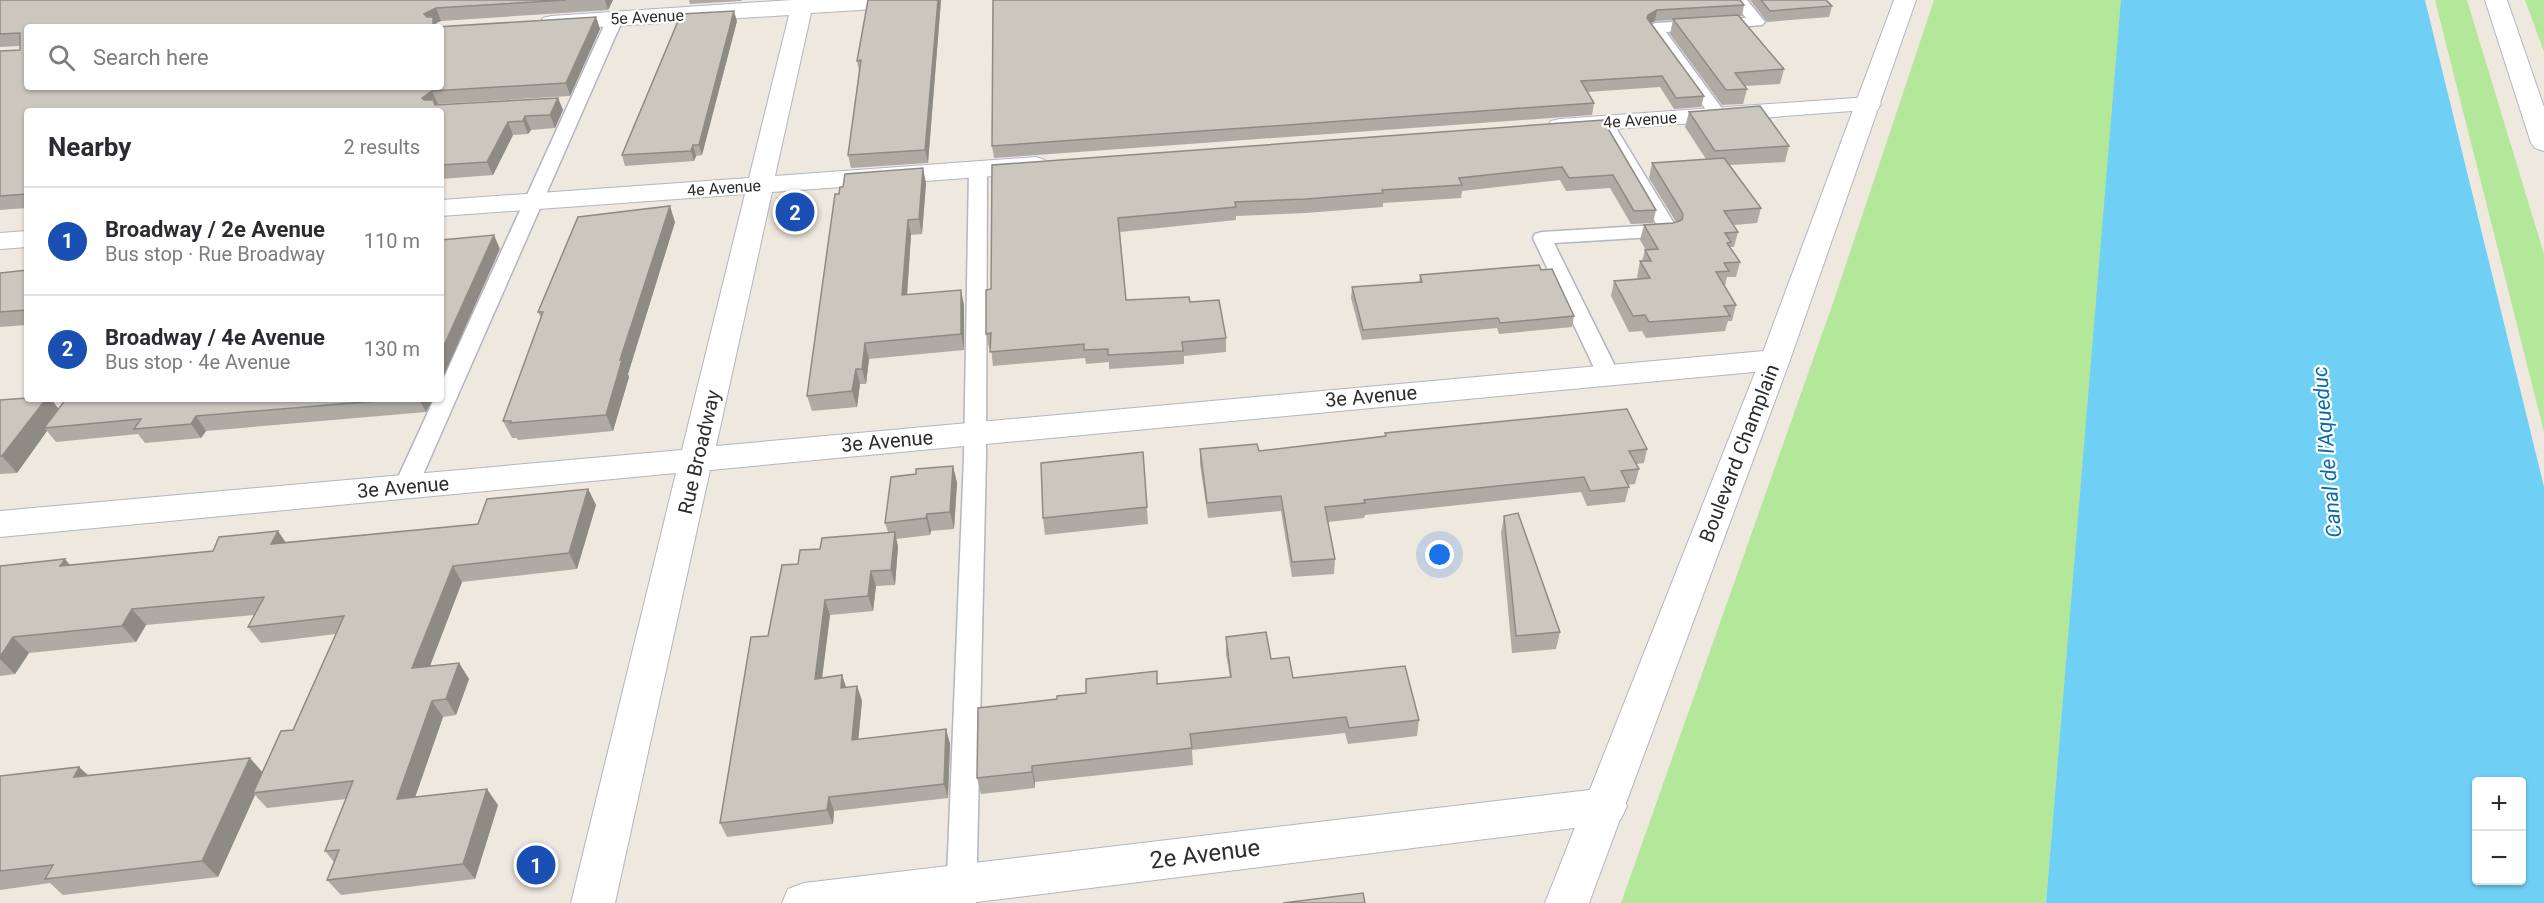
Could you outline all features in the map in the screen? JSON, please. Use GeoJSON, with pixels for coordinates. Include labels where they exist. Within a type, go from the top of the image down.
{"type":"FeatureCollection","features":[{"type":"Feature","properties":{"kind":"street","name":"5e Avenue"},"geometry":{"type":"LineString","coordinates":[[534,24],[802,4],[924,0]]}},
{"type":"Feature","properties":{"kind":"street","name":"Boulevard Champlain"},"geometry":{"type":"LineString","coordinates":[[1567,903],[1775,360],[1905,0]]}},
{"type":"Feature","properties":{"kind":"street"},"geometry":{"type":"LineString","coordinates":[[2496,0],[2544,142]]}},
{"type":"Feature","properties":{"kind":"street","name":"Rue Broadway"},"geometry":{"type":"LineString","coordinates":[[593,903],[802,4]]}},
{"type":"Feature","properties":{"kind":"street","name":"4e Avenue"},"geometry":{"type":"LineString","coordinates":[[1534,128],[1869,104]]}},
{"type":"Feature","properties":{"kind":"street","name":"4e Avenue"},"geometry":{"type":"LineString","coordinates":[[444,208],[1060,163]]}},
{"type":"Feature","properties":{"kind":"street"},"geometry":{"type":"LineString","coordinates":[[0,241],[24,239]]}},
{"type":"Feature","properties":{"kind":"street","name":"3e Avenue"},"geometry":{"type":"LineString","coordinates":[[0,525],[1775,360]]}},
{"type":"Feature","properties":{"kind":"street","name":"2e Avenue"},"geometry":{"type":"LineString","coordinates":[[804,903],[962,893],[1606,806]]}},
{"type":"Feature","properties":{"kind":"lane"},"geometry":{"type":"LineString","coordinates":[[1718,114],[1655,28],[1757,22],[1739,0]]}},
{"type":"Feature","properties":{"kind":"lane"},"geometry":{"type":"LineString","coordinates":[[444,401],[580,102],[615,19]]}},
{"type":"Feature","properties":{"kind":"lane"},"geometry":{"type":"LineString","coordinates":[[556,103],[580,102]]}},
{"type":"Feature","properties":{"kind":"lane"},"geometry":{"type":"LineString","coordinates":[[1605,123],[1669,230],[1542,238],[1608,374]]}},
{"type":"Feature","properties":{"kind":"lane"},"geometry":{"type":"LineString","coordinates":[[962,893],[975,434],[978,169]]}},
{"type":"Feature","properties":{"kind":"lane"},"geometry":{"type":"LineString","coordinates":[[406,486],[444,402]]}},
{"type":"Feature","properties":{"kind":"green space"},"geometry":{"type":"Polygon","coordinates":[[[1934,0],[2122,0],[2046,903],[1621,903],[1834,300],[1934,0]]]}},
{"type":"Feature","properties":{"kind":"green space"},"geometry":{"type":"Polygon","coordinates":[[[2435,0],[2467,0],[2544,254],[2544,432],[2435,0]]]}},
{"type":"Feature","properties":{"kind":"green space"},"geometry":{"type":"Polygon","coordinates":[[[2525,0],[2544,0],[2544,52],[2525,0]]]}},
{"type":"Feature","properties":{"kind":"water","name":"Canal de l'Aqueduc"},"geometry":{"type":"Polygon","coordinates":[[[2121,0],[2425,0],[2544,487],[2544,903],[2046,903],[2121,0]]]}},
{"type":"Feature","properties":{"kind":"building"},"geometry":{"type":"Polygon","coordinates":[[[0,0],[566,0],[436,8],[424,14],[427,17],[433,17],[433,24],[24,24],[24,90],[444,90],[444,26],[596,17],[566,83],[432,91],[422,98],[433,100],[435,105],[558,98],[550,115],[525,116],[523,121],[508,122],[487,162],[444,165],[444,108],[24,108],[24,194],[0,196],[0,51],[20,50],[20,33],[0,34],[0,0]]]}},
{"type":"Feature","properties":{"kind":"building"},"geometry":{"type":"Polygon","coordinates":[[[868,0],[938,0],[925,150],[848,155],[861,60],[857,61],[868,0]]]}},
{"type":"Feature","properties":{"kind":"building"},"geometry":{"type":"Polygon","coordinates":[[[993,0],[1740,0],[1744,5],[1657,10],[1648,15],[1647,18],[1704,96],[1676,98],[1662,76],[1581,81],[1594,103],[992,146],[993,0]]]}},
{"type":"Feature","properties":{"kind":"building"},"geometry":{"type":"Polygon","coordinates":[[[1761,0],[1826,0],[1832,6],[1770,11],[1761,0]]]}},
{"type":"Feature","properties":{"kind":"building"},"geometry":{"type":"Polygon","coordinates":[[[734,11],[699,145],[693,145],[691,151],[622,155],[681,14],[734,11]]]}},
{"type":"Feature","properties":{"kind":"building"},"geometry":{"type":"Polygon","coordinates":[[[1738,15],[1784,69],[1735,73],[1747,89],[1726,90],[1673,19],[1738,15]]]}},
{"type":"Feature","properties":{"kind":"building"},"geometry":{"type":"Polygon","coordinates":[[[1760,106],[1789,146],[1715,151],[1689,112],[1760,106]]]}},
{"type":"Feature","properties":{"kind":"building"},"geometry":{"type":"Polygon","coordinates":[[[1603,120],[1656,210],[1634,211],[1613,175],[1569,178],[1562,167],[1459,178],[1462,185],[1382,190],[1383,193],[1306,199],[1235,202],[1236,207],[1118,218],[1126,300],[1189,297],[1190,302],[1219,300],[1226,338],[1182,342],[1183,351],[1108,355],[1108,349],[1084,350],[1084,344],[990,352],[991,333],[986,334],[986,290],[991,289],[992,165],[1603,120]]]}},
{"type":"Feature","properties":{"kind":"building"},"geometry":{"type":"Polygon","coordinates":[[[1724,158],[1761,208],[1724,211],[1738,232],[1725,233],[1731,242],[1727,243],[1740,262],[1724,263],[1729,271],[1716,272],[1736,305],[1724,306],[1730,316],[1649,322],[1645,315],[1633,316],[1614,281],[1650,278],[1640,261],[1651,261],[1645,250],[1658,249],[1644,225],[1673,223],[1682,220],[1683,214],[1652,163],[1724,158]]]}},
{"type":"Feature","properties":{"kind":"building"},"geometry":{"type":"Polygon","coordinates":[[[923,168],[919,219],[908,220],[902,295],[961,290],[961,334],[865,343],[862,369],[856,369],[852,391],[807,396],[835,194],[839,194],[840,187],[843,187],[845,174],[923,168]]]}},
{"type":"Feature","properties":{"kind":"building"},"geometry":{"type":"Polygon","coordinates":[[[670,206],[620,360],[622,360],[606,415],[510,423],[511,421],[503,421],[543,312],[538,312],[578,217],[670,206]]]}},
{"type":"Feature","properties":{"kind":"building"},"geometry":{"type":"Polygon","coordinates":[[[494,235],[444,345],[444,240],[494,235]]]}},
{"type":"Feature","properties":{"kind":"building"},"geometry":{"type":"Polygon","coordinates":[[[1539,265],[1541,270],[1552,269],[1574,316],[1500,323],[1498,318],[1363,330],[1352,287],[1422,282],[1420,275],[1539,265]]]}},
{"type":"Feature","properties":{"kind":"building"},"geometry":{"type":"Polygon","coordinates":[[[24,270],[24,310],[0,312],[0,273],[24,270]]]}},
{"type":"Feature","properties":{"kind":"building"},"geometry":{"type":"Polygon","coordinates":[[[24,398],[24,402],[44,402],[2,456],[0,456],[0,400],[24,398]]]}},
{"type":"Feature","properties":{"kind":"building"},"geometry":{"type":"Polygon","coordinates":[[[64,402],[364,402],[196,416],[191,424],[134,429],[141,419],[44,428],[64,402]]]}},
{"type":"Feature","properties":{"kind":"building"},"geometry":{"type":"Polygon","coordinates":[[[1627,409],[1647,449],[1629,451],[1639,469],[1621,471],[1629,487],[1590,491],[1584,477],[1364,500],[1365,503],[1325,507],[1335,559],[1292,562],[1281,496],[1207,503],[1200,449],[1257,444],[1259,451],[1386,436],[1385,433],[1627,409]]]}},
{"type":"Feature","properties":{"kind":"building"},"geometry":{"type":"Polygon","coordinates":[[[1143,452],[1147,507],[1043,518],[1041,463],[1143,452]]]}},
{"type":"Feature","properties":{"kind":"building"},"geometry":{"type":"Polygon","coordinates":[[[953,466],[950,512],[927,514],[926,518],[885,523],[891,477],[916,474],[916,469],[953,466]]]}},
{"type":"Feature","properties":{"kind":"building"},"geometry":{"type":"Polygon","coordinates":[[[588,489],[569,553],[453,566],[412,668],[459,663],[446,699],[432,701],[397,799],[487,789],[463,864],[327,880],[339,850],[325,851],[353,781],[253,793],[281,731],[293,730],[344,616],[248,627],[264,597],[132,609],[122,626],[13,637],[0,657],[0,566],[65,559],[60,566],[213,551],[219,537],[278,531],[271,544],[478,524],[487,499],[588,489]]]}},
{"type":"Feature","properties":{"kind":"building"},"geometry":{"type":"Polygon","coordinates":[[[1518,513],[1560,632],[1516,636],[1504,516],[1518,513]]]}},
{"type":"Feature","properties":{"kind":"building"},"geometry":{"type":"Polygon","coordinates":[[[895,532],[891,570],[871,571],[868,596],[825,600],[815,679],[842,675],[841,688],[857,686],[852,740],[946,729],[944,784],[829,797],[827,810],[720,823],[751,637],[768,636],[782,565],[798,564],[800,550],[820,549],[822,538],[895,532]]]}},
{"type":"Feature","properties":{"kind":"building"},"geometry":{"type":"Polygon","coordinates":[[[1266,632],[1271,659],[1289,657],[1293,678],[1405,666],[1419,720],[1349,728],[1346,717],[1190,734],[1192,748],[1032,766],[1032,772],[977,778],[978,708],[1057,699],[1057,696],[1086,693],[1086,679],[1157,671],[1157,684],[1231,677],[1226,637],[1266,632]]]}},
{"type":"Feature","properties":{"kind":"building"},"geometry":{"type":"Polygon","coordinates":[[[250,758],[202,861],[45,879],[53,865],[0,871],[0,776],[79,767],[74,777],[250,758]]]}},
{"type":"Feature","properties":{"kind":"building"},"geometry":{"type":"Polygon","coordinates":[[[1363,893],[1365,903],[1283,903],[1363,893]]]}},
{"type":"Feature","properties":{"kind":"place","name":"Broadway / 4e Avenue"},"geometry":{"type":"Point","coordinates":[795,212]}},
{"type":"Feature","properties":{"kind":"place","name":"Broadway / 2e Avenue"},"geometry":{"type":"Point","coordinates":[536,865]}}]}
